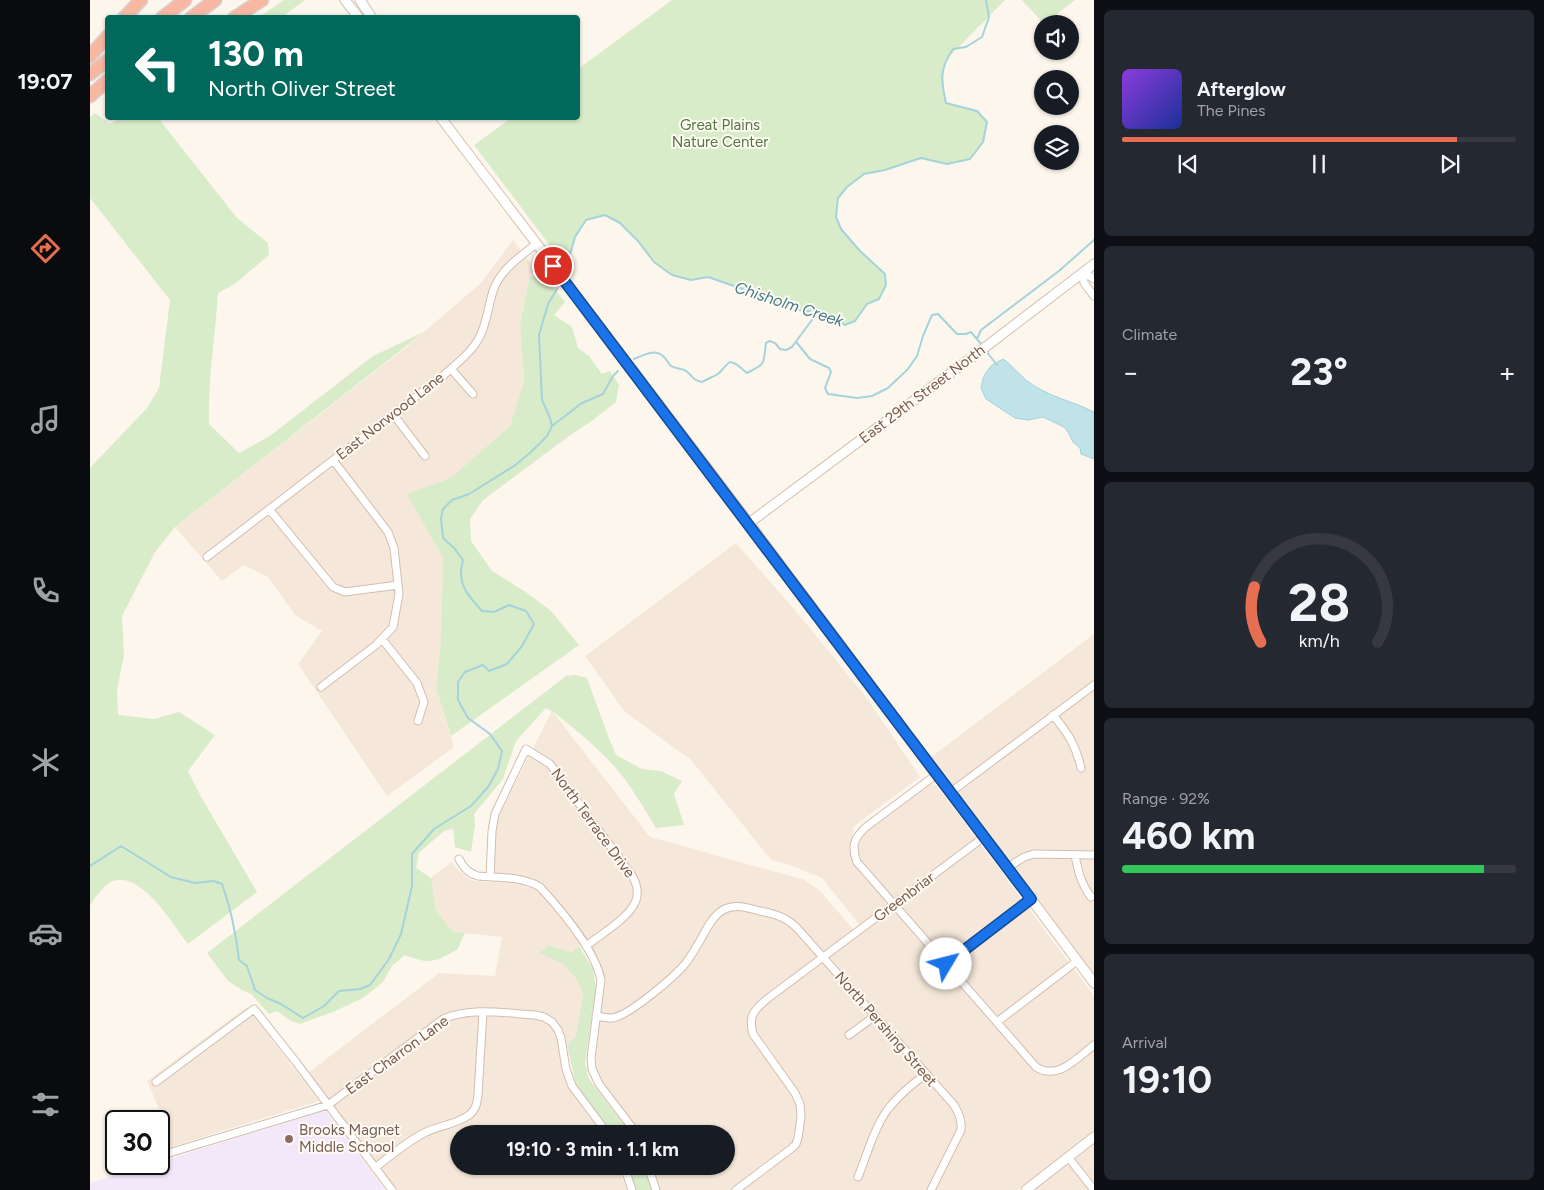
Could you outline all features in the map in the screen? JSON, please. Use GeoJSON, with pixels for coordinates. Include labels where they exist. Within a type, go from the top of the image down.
{"type":"FeatureCollection","features":[{"type":"Feature","properties":{"kind":"highway"},"geometry":{"type":"LineString","coordinates":[[127,15],[141,0]]}},
{"type":"Feature","properties":{"kind":"highway"},"geometry":{"type":"LineString","coordinates":[[166,15],[185,0]]}},
{"type":"Feature","properties":{"kind":"highway"},"geometry":{"type":"LineString","coordinates":[[195,15],[214,0]]}},
{"type":"Feature","properties":{"kind":"highway"},"geometry":{"type":"LineString","coordinates":[[239,15],[262,0]]}},
{"type":"Feature","properties":{"kind":"highway"},"geometry":{"type":"LineString","coordinates":[[90,56],[105,39]]}},
{"type":"Feature","properties":{"kind":"highway"},"geometry":{"type":"LineString","coordinates":[[90,74],[105,62]]}},
{"type":"Feature","properties":{"kind":"highway"},"geometry":{"type":"LineString","coordinates":[[90,96],[105,83]]}},
{"type":"Feature","properties":{"kind":"highway"},"geometry":{"type":"LineString","coordinates":[[90,102],[105,93]]}},
{"type":"Feature","properties":{"kind":"main road"},"geometry":{"type":"LineString","coordinates":[[345,0],[357,15]]}},
{"type":"Feature","properties":{"kind":"main road"},"geometry":{"type":"LineString","coordinates":[[360,0],[370,15]]}},
{"type":"Feature","properties":{"kind":"main road"},"geometry":{"type":"LineString","coordinates":[[443,120],[1094,983]]}},
{"type":"Feature","properties":{"kind":"main road","name":"East 29th Street North"},"geometry":{"type":"LineString","coordinates":[[748,523],[975,355],[1094,264]]}},
{"type":"Feature","properties":{"kind":"main road"},"geometry":{"type":"LineString","coordinates":[[1026,1190],[1094,1137]]}},
{"type":"Feature","properties":{"kind":"street","name":"East Norwood Lane"},"geometry":{"type":"LineString","coordinates":[[207,557],[463,358],[479,338],[495,285],[510,264],[536,244]]}},
{"type":"Feature","properties":{"kind":"street"},"geometry":{"type":"LineString","coordinates":[[1083,272],[1094,279]]}},
{"type":"Feature","properties":{"kind":"street"},"geometry":{"type":"LineString","coordinates":[[1083,272],[1084,283],[1094,296]]}},
{"type":"Feature","properties":{"kind":"street"},"geometry":{"type":"LineString","coordinates":[[451,369],[473,394]]}},
{"type":"Feature","properties":{"kind":"street"},"geometry":{"type":"LineString","coordinates":[[393,414],[425,456]]}},
{"type":"Feature","properties":{"kind":"street"},"geometry":{"type":"LineString","coordinates":[[321,687],[382,639],[393,627],[399,594],[394,548],[388,532],[333,460]]}},
{"type":"Feature","properties":{"kind":"street"},"geometry":{"type":"LineString","coordinates":[[269,509],[333,587],[345,592],[398,585]]}},
{"type":"Feature","properties":{"kind":"street"},"geometry":{"type":"LineString","coordinates":[[382,639],[417,683],[424,702],[418,721]]}},
{"type":"Feature","properties":{"kind":"street"},"geometry":{"type":"LineString","coordinates":[[951,792],[1094,685]]}},
{"type":"Feature","properties":{"kind":"street"},"geometry":{"type":"LineString","coordinates":[[1053,716],[1072,740],[1080,768]]}},
{"type":"Feature","properties":{"kind":"street","name":"North Terrace Drive"},"geometry":{"type":"LineString","coordinates":[[490,877],[492,831],[495,814],[526,749],[550,764],[634,876],[638,888],[634,907],[628,914],[586,946]]}},
{"type":"Feature","properties":{"kind":"street"},"geometry":{"type":"LineString","coordinates":[[937,774],[858,835],[854,844],[857,862],[1036,1067],[1049,1072],[1063,1069],[1094,1045]]}},
{"type":"Feature","properties":{"kind":"street","name":"Greenbriar"},"geometry":{"type":"LineString","coordinates":[[736,1190],[749,1185],[796,1144],[801,1117],[800,1104],[795,1093],[753,1034],[750,1025],[754,1012],[767,999],[984,837]]}},
{"type":"Feature","properties":{"kind":"street"},"geometry":{"type":"LineString","coordinates":[[1007,868],[1024,857],[1034,854],[1094,855]]}},
{"type":"Feature","properties":{"kind":"street"},"geometry":{"type":"LineString","coordinates":[[1075,855],[1082,884],[1092,897]]}},
{"type":"Feature","properties":{"kind":"street"},"geometry":{"type":"LineString","coordinates":[[459,859],[464,868],[472,874],[521,879],[532,882],[540,887],[592,953],[601,980],[591,1058],[592,1069],[599,1084],[630,1125]]}},
{"type":"Feature","properties":{"kind":"street"},"geometry":{"type":"LineString","coordinates":[[946,964],[1031,899]]}},
{"type":"Feature","properties":{"kind":"street","name":"North Pershing Street"},"geometry":{"type":"LineString","coordinates":[[596,1016],[612,1018],[621,1015],[668,981],[685,964],[717,915],[723,910],[734,906],[741,906],[778,915],[791,922],[954,1105],[962,1121],[961,1130],[931,1190]]}},
{"type":"Feature","properties":{"kind":"street"},"geometry":{"type":"LineString","coordinates":[[997,1022],[1078,961]]}},
{"type":"Feature","properties":{"kind":"street"},"geometry":{"type":"LineString","coordinates":[[156,1082],[254,1009],[392,1190]]}},
{"type":"Feature","properties":{"kind":"street"},"geometry":{"type":"LineString","coordinates":[[375,1168],[425,1133],[461,1119],[473,1111],[477,1104],[478,1095],[483,1012]]}},
{"type":"Feature","properties":{"kind":"street","name":"East Charron Lane"},"geometry":{"type":"LineString","coordinates":[[170,1153],[328,1105],[443,1019],[455,1014],[483,1012],[534,1015],[544,1017],[552,1022],[561,1038],[566,1069],[572,1086],[601,1125]]}},
{"type":"Feature","properties":{"kind":"street"},"geometry":{"type":"LineString","coordinates":[[850,1036],[874,1016]]}},
{"type":"Feature","properties":{"kind":"street"},"geometry":{"type":"LineString","coordinates":[[858,1177],[887,1110],[900,1095],[926,1074]]}},
{"type":"Feature","properties":{"kind":"street"},"geometry":{"type":"LineString","coordinates":[[1068,1157],[1094,1190]]}},
{"type":"Feature","properties":{"kind":"street"},"geometry":{"type":"LineString","coordinates":[[627,1175],[632,1190]]}},
{"type":"Feature","properties":{"kind":"street"},"geometry":{"type":"LineString","coordinates":[[651,1175],[656,1190]]}},
{"type":"Feature","properties":{"kind":"shaded area"},"geometry":{"type":"Polygon","coordinates":[[[513,240],[537,271],[530,275],[520,323],[524,381],[510,426],[451,479],[408,494],[443,558],[441,639],[436,688],[454,747],[387,796],[298,664],[322,631],[295,615],[268,577],[244,565],[222,581],[175,527],[409,345],[482,282],[513,240]]]}},
{"type":"Feature","properties":{"kind":"shaded area"},"geometry":{"type":"Polygon","coordinates":[[[736,543],[795,610],[866,697],[920,777],[854,826],[851,846],[858,846],[862,836],[868,831],[929,785],[934,784],[1094,996],[1094,1131],[1018,1190],[660,1190],[654,1175],[735,1175],[735,1125],[636,1125],[601,1081],[594,1067],[604,979],[599,958],[587,941],[572,952],[550,945],[577,980],[583,994],[576,1036],[559,1053],[566,1082],[576,1100],[595,1125],[450,1125],[450,1175],[621,1175],[627,1190],[396,1190],[308,1073],[439,973],[495,976],[502,937],[453,932],[436,910],[431,878],[452,862],[459,871],[474,881],[491,882],[496,825],[499,815],[552,711],[650,837],[805,880],[819,890],[853,929],[859,924],[822,878],[790,865],[771,860],[691,760],[624,711],[585,656],[736,543]]]}},
{"type":"Feature","properties":{"kind":"shaded area"},"geometry":{"type":"Polygon","coordinates":[[[1094,634],[1094,975],[930,758],[1094,634]]]}},
{"type":"Feature","properties":{"kind":"shaded area"},"geometry":{"type":"Polygon","coordinates":[[[247,1007],[319,1101],[170,1147],[170,1110],[159,1110],[147,1081],[247,1007]]]}},
{"type":"Feature","properties":{"kind":"shaded area","name":"Brooks Magnet Middle School"},"geometry":{"type":"Polygon","coordinates":[[[322,1111],[327,1112],[385,1190],[90,1190],[90,1183],[116,1175],[170,1175],[170,1159],[322,1111]]]}},
{"type":"Feature","properties":{"kind":"shaded area"},"geometry":{"type":"Polygon","coordinates":[[[1094,1141],[1094,1190],[1031,1190],[1094,1141]]]}},
{"type":"Feature","properties":{"kind":"green space"},"geometry":{"type":"Polygon","coordinates":[[[284,0],[305,0],[285,15],[262,15],[284,0]]]}},
{"type":"Feature","properties":{"kind":"green space","name":"Great Plains Nature Center"},"geometry":{"type":"Polygon","coordinates":[[[672,0],[1005,0],[945,61],[943,82],[946,103],[977,111],[987,122],[983,142],[970,159],[947,164],[921,158],[885,170],[864,174],[847,187],[838,198],[836,217],[841,229],[860,251],[885,274],[886,285],[879,299],[867,304],[855,321],[845,325],[828,314],[799,310],[778,304],[708,277],[691,280],[672,275],[654,262],[638,241],[620,224],[605,215],[586,220],[575,237],[566,267],[474,145],[508,120],[580,120],[580,68],[672,0]]]}},
{"type":"Feature","properties":{"kind":"green space"},"geometry":{"type":"Polygon","coordinates":[[[1022,0],[1075,0],[1056,15],[1036,15],[1022,0]]]}},
{"type":"Feature","properties":{"kind":"green space"},"geometry":{"type":"Polygon","coordinates":[[[95,113],[110,124],[117,120],[160,120],[237,218],[268,243],[269,255],[236,283],[218,293],[209,424],[239,453],[270,436],[373,356],[424,332],[175,527],[155,552],[122,616],[124,655],[117,690],[118,715],[154,719],[179,712],[215,735],[188,771],[257,892],[188,944],[165,912],[144,890],[133,883],[122,880],[111,882],[102,889],[90,905],[90,468],[147,408],[159,388],[170,300],[90,198],[90,117],[95,113]]]}},
{"type":"Feature","properties":{"kind":"green space"},"geometry":{"type":"Polygon","coordinates":[[[530,275],[549,282],[565,302],[554,315],[572,327],[578,348],[589,356],[602,374],[610,371],[619,385],[616,402],[483,500],[470,519],[471,541],[492,571],[550,610],[579,645],[451,736],[436,688],[441,639],[443,558],[407,494],[451,478],[510,426],[524,381],[520,324],[530,275]]]}},
{"type":"Feature","properties":{"kind":"green space"},"geometry":{"type":"Polygon","coordinates":[[[575,675],[587,678],[616,755],[642,769],[661,771],[682,781],[674,794],[684,825],[656,828],[632,789],[615,767],[585,738],[546,708],[516,741],[503,779],[474,814],[475,825],[471,852],[455,847],[453,829],[444,831],[419,853],[416,868],[431,878],[436,910],[453,932],[465,933],[457,950],[432,961],[405,955],[392,966],[383,982],[363,998],[300,1024],[291,1021],[277,1011],[269,1014],[251,994],[228,981],[207,953],[566,676],[575,675]]]}},
{"type":"Feature","properties":{"kind":"green space"},"geometry":{"type":"Polygon","coordinates":[[[549,945],[572,952],[579,946],[593,969],[596,988],[585,1063],[589,1079],[624,1125],[606,1125],[576,1085],[567,1045],[576,1036],[583,994],[577,980],[563,964],[539,953],[549,945]]]}},
{"type":"Feature","properties":{"kind":"green space"},"geometry":{"type":"Polygon","coordinates":[[[630,1175],[647,1175],[652,1190],[636,1190],[630,1175]]]}},
{"type":"Feature","properties":{"kind":"water"},"geometry":{"type":"Polygon","coordinates":[[[1003,359],[1034,386],[1094,412],[1094,459],[1081,454],[1080,448],[1073,442],[1064,427],[1043,417],[1028,420],[1015,418],[986,399],[981,388],[983,378],[992,365],[1003,359]]]}},
{"type":"Feature","properties":{"kind":"waterway","name":"Chisholm Creek"},"geometry":{"type":"LineString","coordinates":[[566,269],[575,237],[586,220],[605,215],[620,223],[638,241],[654,262],[672,275],[691,280],[708,277],[778,304],[799,310],[828,314],[845,325],[855,321],[867,304],[879,299],[886,285],[885,274],[860,251],[841,229],[836,217],[838,198],[847,187],[864,174],[885,170],[921,158],[947,164],[970,159],[983,142],[987,122],[977,111],[946,103],[942,75],[945,63],[953,49],[966,47],[982,37],[989,17],[986,0]]}},
{"type":"Feature","properties":{"kind":"waterway"},"geometry":{"type":"LineString","coordinates":[[977,339],[981,330],[1059,271],[1094,240]]}},
{"type":"Feature","properties":{"kind":"waterway"},"geometry":{"type":"LineString","coordinates":[[90,866],[121,846],[171,877],[195,883],[214,881],[222,884],[233,921],[239,960],[247,966],[255,990],[303,1018],[324,1006],[339,991],[360,989],[370,985],[389,959],[401,934],[412,886],[412,854],[434,829],[471,806],[488,787],[498,769],[502,751],[490,734],[468,718],[458,700],[458,682],[465,672],[483,665],[489,671],[507,664],[522,646],[534,624],[526,611],[509,605],[494,612],[482,611],[468,594],[462,582],[461,568],[463,560],[443,538],[441,518],[443,509],[452,500],[469,494],[514,466],[547,436],[552,426],[542,400],[539,335],[548,304],[557,289]]}},
{"type":"Feature","properties":{"kind":"waterway"},"geometry":{"type":"LineString","coordinates":[[634,359],[649,353],[661,354],[671,366],[684,370],[702,382],[718,374],[730,362],[736,364],[747,373],[763,362],[766,343],[770,341],[775,343],[780,349],[786,350],[792,347],[817,313]]}},
{"type":"Feature","properties":{"kind":"waterway"},"geometry":{"type":"LineString","coordinates":[[797,343],[810,359],[829,368],[831,372],[825,388],[828,394],[857,398],[872,396],[888,388],[908,369],[917,356],[932,315],[938,314],[957,334],[971,332],[982,345]]}},
{"type":"Feature","properties":{"kind":"waterway"},"geometry":{"type":"LineString","coordinates":[[986,351],[997,365]]}},
{"type":"Feature","properties":{"kind":"waterway"},"geometry":{"type":"LineString","coordinates":[[552,426],[582,403],[603,394],[618,371]]}},
{"type":"Feature","properties":{"kind":"place","name":"Brooks Magnet Middle School"},"geometry":{"type":"Point","coordinates":[289,1139]}},
{"type":"Feature","properties":{"kind":"route"},"geometry":{"type":"LineString","coordinates":[[553,266],[1031,899],[946,964]]}}]}
